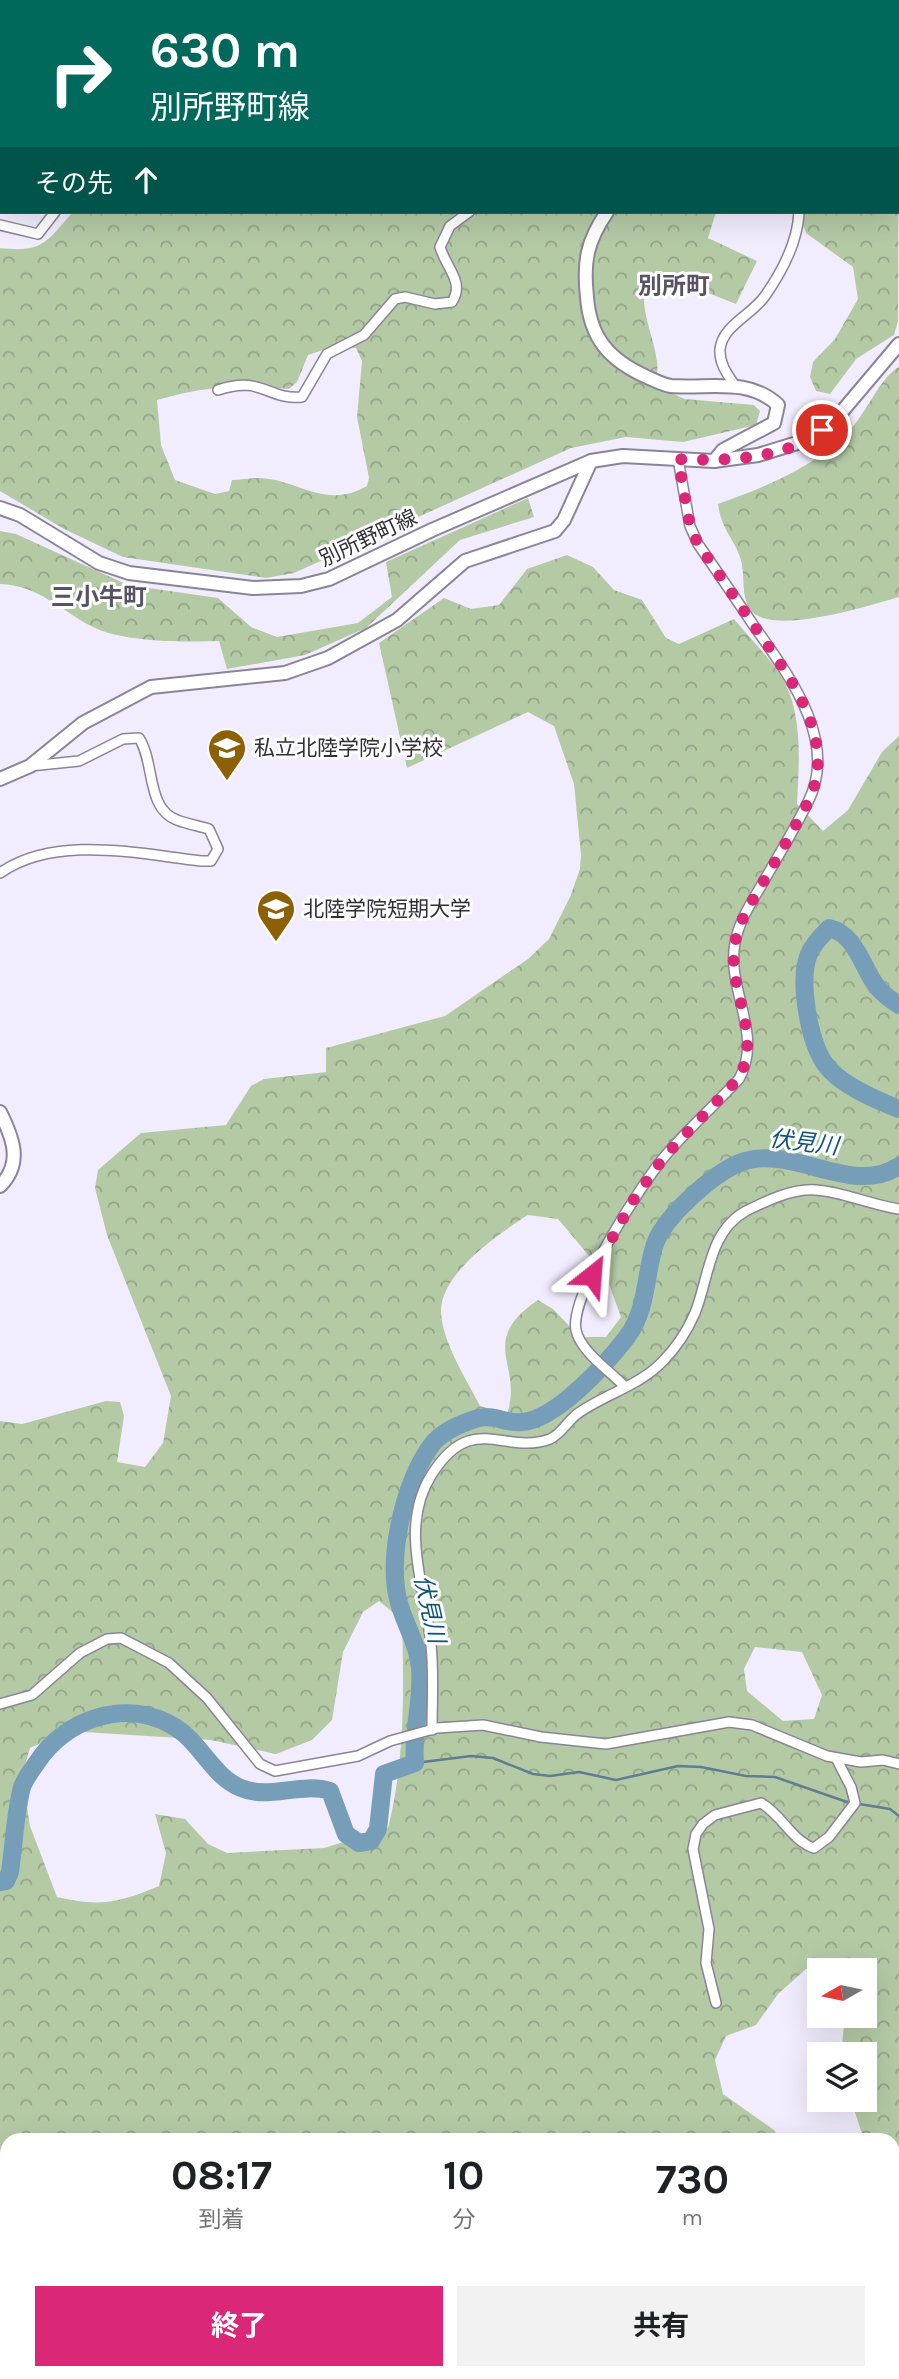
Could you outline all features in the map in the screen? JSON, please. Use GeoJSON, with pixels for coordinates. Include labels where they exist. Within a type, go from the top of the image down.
{"type":"FeatureCollection","features":[{"type":"Feature","properties":{"kind":"main road"},"geometry":{"type":"LineString","coordinates":[[606,214],[591,235],[584,273],[588,314],[603,348],[629,369],[668,386],[734,384],[768,396],[778,405],[774,423],[723,450],[714,461]]}},
{"type":"Feature","properties":{"kind":"main road","name":"別所野町線"},"geometry":{"type":"LineString","coordinates":[[0,508],[20,515],[99,563],[129,573],[274,589],[328,579],[432,530],[592,461],[623,456],[714,461],[758,455],[810,439],[834,421],[899,344]]}},
{"type":"Feature","properties":{"kind":"main road"},"geometry":{"type":"LineString","coordinates":[[0,779],[30,766],[83,723],[151,687],[285,673],[348,647],[397,620],[465,561],[555,531],[564,520],[592,461]]}},
{"type":"Feature","properties":{"kind":"main road"},"geometry":{"type":"LineString","coordinates":[[0,1112],[15,1157],[11,1174],[0,1186]]}},
{"type":"Feature","properties":{"kind":"street"},"geometry":{"type":"LineString","coordinates":[[0,225],[38,234],[53,214]]}},
{"type":"Feature","properties":{"kind":"street"},"geometry":{"type":"LineString","coordinates":[[218,390],[247,383],[259,385],[287,398],[302,397],[327,354],[364,335],[396,299],[405,297],[435,304],[452,302],[458,292],[457,282],[440,247],[450,226],[466,214]]}},
{"type":"Feature","properties":{"kind":"street"},"geometry":{"type":"LineString","coordinates":[[734,384],[723,366],[720,351],[723,338],[764,297],[795,239],[799,214]]}},
{"type":"Feature","properties":{"kind":"street"},"geometry":{"type":"LineString","coordinates":[[624,1386],[586,1348],[576,1331],[576,1316],[598,1260],[632,1202],[664,1157],[738,1079],[745,1068],[749,1044],[733,958],[735,943],[745,911],[815,785],[816,753],[807,710],[792,680],[698,544],[690,526],[678,459]]}},
{"type":"Feature","properties":{"kind":"street"},"geometry":{"type":"LineString","coordinates":[[0,873],[31,858],[72,852],[102,851],[211,861],[218,849],[209,829],[176,820],[164,813],[156,801],[146,746],[139,738],[123,740],[79,761],[30,766]]}},
{"type":"Feature","properties":{"kind":"street"},"geometry":{"type":"LineString","coordinates":[[432,1730],[431,1643],[415,1546],[415,1523],[423,1491],[432,1474],[447,1456],[468,1440],[494,1437],[537,1442],[552,1438],[574,1416],[655,1368],[677,1343],[694,1314],[716,1243],[727,1226],[743,1213],[787,1194],[815,1189],[899,1209]]}},
{"type":"Feature","properties":{"kind":"street"},"geometry":{"type":"LineString","coordinates":[[0,1704],[32,1695],[80,1653],[107,1639],[121,1638],[169,1663],[207,1698],[260,1764],[275,1771],[358,1756],[390,1741],[432,1730],[483,1725],[555,1739],[606,1744],[729,1722],[752,1725],[836,1758],[861,1762],[883,1760],[899,1764]]}},
{"type":"Feature","properties":{"kind":"street"},"geometry":{"type":"LineString","coordinates":[[716,2003],[706,1963],[709,1929],[693,1849],[696,1834],[703,1824],[715,1815],[761,1803],[776,1811],[804,1845],[814,1848],[829,1836],[855,1803],[851,1787],[836,1758]]}},
{"type":"Feature","properties":{"kind":"green space"},"geometry":{"type":"Polygon","coordinates":[[[71,214],[715,214],[708,238],[757,261],[736,304],[663,275],[650,281],[645,292],[644,306],[656,355],[657,370],[654,380],[657,387],[685,399],[754,405],[760,411],[756,425],[683,442],[626,437],[571,448],[294,573],[266,578],[123,557],[64,529],[0,491],[0,248],[26,249],[49,238],[71,214]],[[335,346],[308,355],[297,382],[289,389],[223,387],[157,400],[161,445],[175,480],[215,494],[229,491],[232,480],[257,478],[274,480],[325,495],[352,493],[367,486],[369,478],[357,417],[362,361],[356,348],[335,346]]]}},
{"type":"Feature","properties":{"kind":"green space"},"geometry":{"type":"Polygon","coordinates":[[[800,214],[898,214],[898,321],[894,335],[856,359],[830,394],[816,391],[810,377],[813,362],[835,339],[858,299],[853,267],[806,233],[800,214]]]}},
{"type":"Feature","properties":{"kind":"green space"},"geometry":{"type":"Polygon","coordinates":[[[899,367],[899,597],[821,617],[777,620],[760,617],[747,603],[740,557],[722,521],[718,504],[788,475],[820,456],[849,431],[879,387],[899,367]]]}},
{"type":"Feature","properties":{"kind":"green space"},"geometry":{"type":"Polygon","coordinates":[[[528,498],[534,517],[460,540],[366,628],[305,655],[227,669],[219,641],[154,640],[104,632],[48,599],[14,585],[0,584],[0,531],[16,534],[128,585],[218,598],[251,627],[277,637],[358,623],[392,597],[386,562],[528,498]]]}},
{"type":"Feature","properties":{"kind":"green space"},"geometry":{"type":"Polygon","coordinates":[[[567,555],[593,567],[614,590],[642,600],[666,638],[679,644],[734,619],[774,666],[787,687],[793,703],[798,737],[797,804],[823,831],[848,810],[882,752],[899,736],[899,2133],[862,2133],[855,2112],[877,2112],[877,2042],[842,2042],[844,2028],[877,2028],[877,1958],[807,1958],[807,1969],[778,1994],[756,2025],[726,2036],[715,2060],[723,2094],[776,2133],[0,2133],[0,1421],[22,1424],[106,1401],[120,1402],[124,1416],[117,1462],[145,1467],[163,1443],[171,1396],[107,1235],[95,1188],[98,1170],[141,1133],[226,1125],[251,1086],[264,1079],[326,1072],[326,1048],[445,1016],[528,959],[549,939],[570,897],[580,869],[581,855],[574,784],[554,726],[528,712],[407,768],[379,643],[444,598],[471,609],[499,605],[527,569],[567,555]],[[528,1215],[488,1243],[461,1269],[443,1297],[442,1324],[450,1348],[480,1406],[507,1414],[511,1397],[505,1342],[509,1329],[520,1315],[538,1300],[553,1309],[580,1337],[606,1337],[621,1317],[606,1276],[558,1219],[528,1215]],[[379,1601],[363,1612],[343,1652],[332,1720],[312,1740],[276,1754],[211,1740],[68,1731],[30,1748],[22,1775],[30,1826],[57,1897],[85,1902],[109,1902],[159,1886],[166,1853],[155,1814],[185,1819],[208,1844],[227,1853],[324,1848],[388,1828],[400,1751],[403,1698],[402,1620],[379,1601]],[[755,1647],[744,1669],[747,1691],[783,1721],[814,1719],[822,1695],[802,1652],[755,1647]]]}},
{"type":"Feature","properties":{"kind":"waterway","name":"伏見川"},"geometry":{"type":"LineString","coordinates":[[899,1005],[877,987],[858,952],[838,931],[829,928],[815,943],[806,965],[805,994],[810,1026],[819,1054],[840,1079],[899,1109]]}},
{"type":"Feature","properties":{"kind":"waterway","name":"伏見川"},"geometry":{"type":"LineString","coordinates":[[0,1882],[6,1881],[10,1872],[20,1797],[30,1772],[48,1748],[63,1735],[98,1717],[117,1714],[156,1718],[175,1727],[222,1776],[241,1788],[262,1792],[308,1788],[330,1791],[346,1834],[359,1843],[371,1841],[378,1829],[384,1774],[415,1763],[420,1668],[417,1651],[399,1603],[395,1564],[407,1496],[414,1476],[434,1442],[453,1428],[481,1417],[516,1422],[535,1419],[550,1412],[580,1388],[607,1361],[634,1327],[642,1305],[654,1247],[667,1223],[702,1187],[728,1169],[759,1158],[779,1159],[841,1174],[861,1176],[881,1174],[899,1166]]}},
{"type":"Feature","properties":{"kind":"waterway"},"geometry":{"type":"LineString","coordinates":[[415,1763],[471,1756],[493,1758],[533,1774],[550,1776],[579,1772],[616,1780],[678,1766],[701,1767],[746,1776],[775,1777],[847,1802],[890,1809],[899,1816]]}},
{"type":"Feature","properties":{"kind":"place","name":"私立北陸学院小学校"},"geometry":{"type":"Point","coordinates":[227,782]}},
{"type":"Feature","properties":{"kind":"place","name":"北陸学院短期大学"},"geometry":{"type":"Point","coordinates":[276,943]}},
{"type":"Feature","properties":{"kind":"district","name":"別所町"},"geometry":{"type":"Point","coordinates":[674,286]}},
{"type":"Feature","properties":{"kind":"district","name":"三小牛町"},"geometry":{"type":"Point","coordinates":[99,597]}},
{"type":"Feature","properties":{"kind":"route"},"geometry":{"type":"LineString","coordinates":[[592,1275],[632,1202],[664,1157],[738,1079],[745,1068],[749,1044],[733,958],[735,943],[745,911],[809,801],[815,785],[816,753],[807,710],[792,680],[698,544],[690,526],[678,459],[714,461],[758,455],[810,439],[822,430]]}}]}
